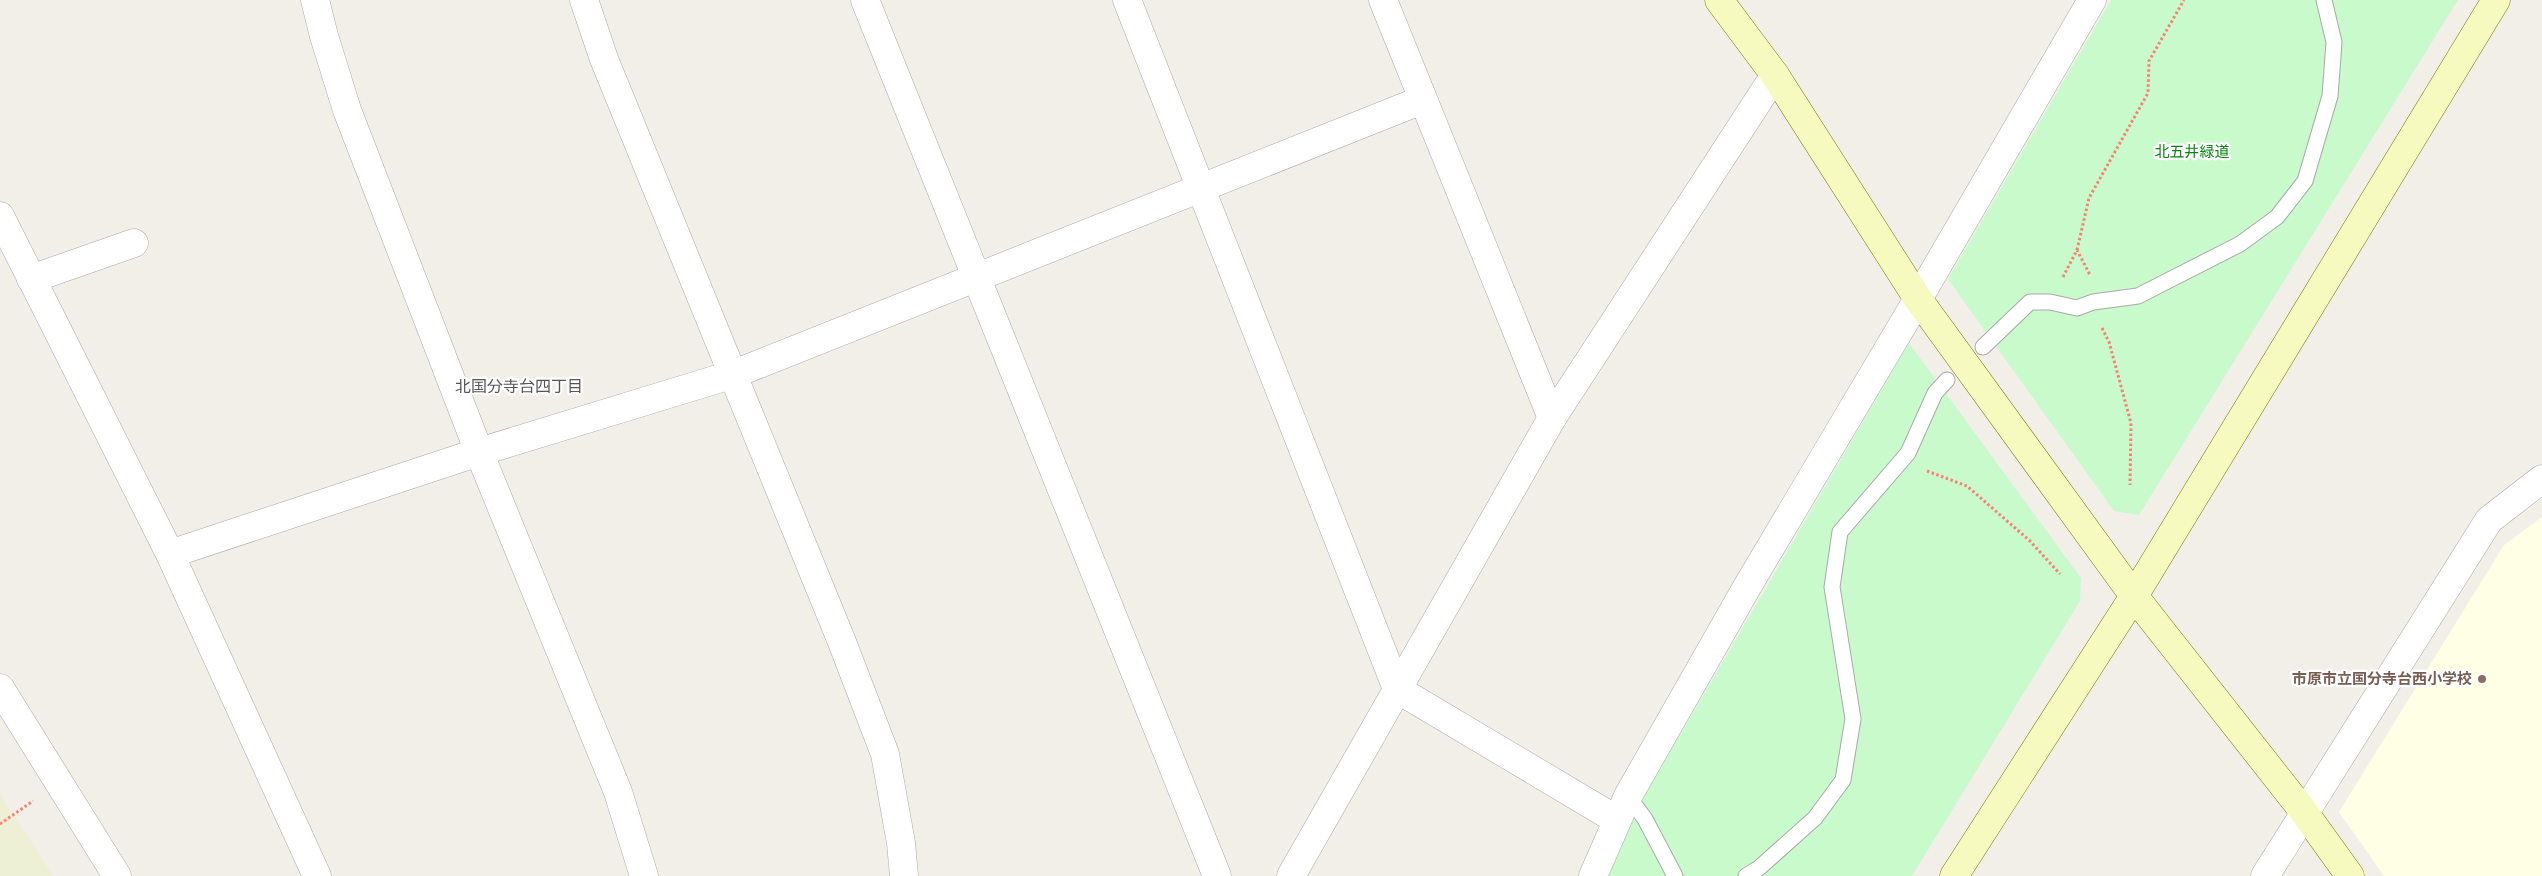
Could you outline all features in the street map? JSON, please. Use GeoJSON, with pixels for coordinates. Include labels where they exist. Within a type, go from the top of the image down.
{"type":"FeatureCollection","features":[{"type":"Feature","properties":{"kind":"street"},"geometry":{"type":"LineString","coordinates":[[315,0],[347,110],[479,452],[618,792],[644,876]]}},
{"type":"Feature","properties":{"kind":"street"},"geometry":{"type":"LineString","coordinates":[[584,0],[604,59],[839,633],[884,754],[901,844],[904,876]]}},
{"type":"Feature","properties":{"kind":"street"},"geometry":{"type":"LineString","coordinates":[[864,0],[1217,876]]}},
{"type":"Feature","properties":{"kind":"street"},"geometry":{"type":"LineString","coordinates":[[1127,0],[1397,690],[1617,820]]}},
{"type":"Feature","properties":{"kind":"street"},"geometry":{"type":"LineString","coordinates":[[1383,0],[1552,418]]}},
{"type":"Feature","properties":{"kind":"street"},"geometry":{"type":"LineString","coordinates":[[1719,0],[1775,75],[1918,299],[2134,596],[2304,812],[2350,876]]}},
{"type":"Feature","properties":{"kind":"street"},"geometry":{"type":"LineString","coordinates":[[1593,876],[1628,796],[1747,587],[2092,0]]}},
{"type":"Feature","properties":{"kind":"street"},"geometry":{"type":"LineString","coordinates":[[1954,876],[2134,596],[2496,0]]}},
{"type":"Feature","properties":{"kind":"street"},"geometry":{"type":"LineString","coordinates":[[1291,876],[1552,418],[1775,75]]}},
{"type":"Feature","properties":{"kind":"street"},"geometry":{"type":"LineString","coordinates":[[170,554],[479,452],[734,374],[1422,100]]}},
{"type":"Feature","properties":{"kind":"street"},"geometry":{"type":"LineString","coordinates":[[3,229],[31,279],[170,554],[317,876]]}},
{"type":"Feature","properties":{"kind":"street"},"geometry":{"type":"LineString","coordinates":[[31,279],[134,243]]}},
{"type":"Feature","properties":{"kind":"street"},"geometry":{"type":"LineString","coordinates":[[2265,876],[2489,520],[2542,479]]}},
{"type":"Feature","properties":{"kind":"street"},"geometry":{"type":"LineString","coordinates":[[0,688],[117,876]]}},
{"type":"Feature","properties":{"kind":"lane"},"geometry":{"type":"LineString","coordinates":[[1983,347],[2030,302],[2050,302],[2077,308],[2093,303],[2138,296],[2240,244],[2276,217],[2305,181],[2330,96],[2334,42],[2324,0]]}},
{"type":"Feature","properties":{"kind":"lane"},"geometry":{"type":"LineString","coordinates":[[1746,876],[1759,868],[1815,818],[1843,780],[1853,719],[1832,588],[1840,532],[1908,453],[1935,393],[1947,380]]}},
{"type":"Feature","properties":{"kind":"lane"},"geometry":{"type":"LineString","coordinates":[[1628,796],[1645,819],[1675,876]]}},
{"type":"Feature","properties":{"kind":"path"},"geometry":{"type":"LineString","coordinates":[[2050,302],[2077,250],[2089,198],[2148,93],[2149,61],[2184,0]]}},
{"type":"Feature","properties":{"kind":"path"},"geometry":{"type":"LineString","coordinates":[[2077,250],[2094,282],[2093,303],[2109,342],[2130,423],[2130,485]]}},
{"type":"Feature","properties":{"kind":"path"},"geometry":{"type":"LineString","coordinates":[[1901,461],[1967,486],[2030,540],[2060,574]]}},
{"type":"Feature","properties":{"kind":"shaded area","name":"市原市立国分寺台西小学校"},"geometry":{"type":"Polygon","coordinates":[[[2542,517],[2542,876],[2384,876],[2339,812],[2504,545],[2542,517]]]}},
{"type":"Feature","properties":{"kind":"shaded area"},"geometry":{"type":"Polygon","coordinates":[[[0,793],[53,876],[0,876],[0,793]]]}},
{"type":"Feature","properties":{"kind":"green space","name":"北五井緑道"},"geometry":{"type":"Polygon","coordinates":[[[2111,0],[2458,0],[2139,515],[2114,511],[1948,279],[2111,0]]]}},
{"type":"Feature","properties":{"kind":"green space"},"geometry":{"type":"Polygon","coordinates":[[[1909,343],[2081,578],[2080,601],[1912,876],[1606,876],[1624,831],[1909,343]]]}},
{"type":"Feature","properties":{"kind":"place","name":"市原市立国分寺台西小学校"},"geometry":{"type":"Point","coordinates":[2482,679]}},
{"type":"Feature","properties":{"kind":"district","name":"北国分寺台四丁目"},"geometry":{"type":"Point","coordinates":[519,387]}}]}
